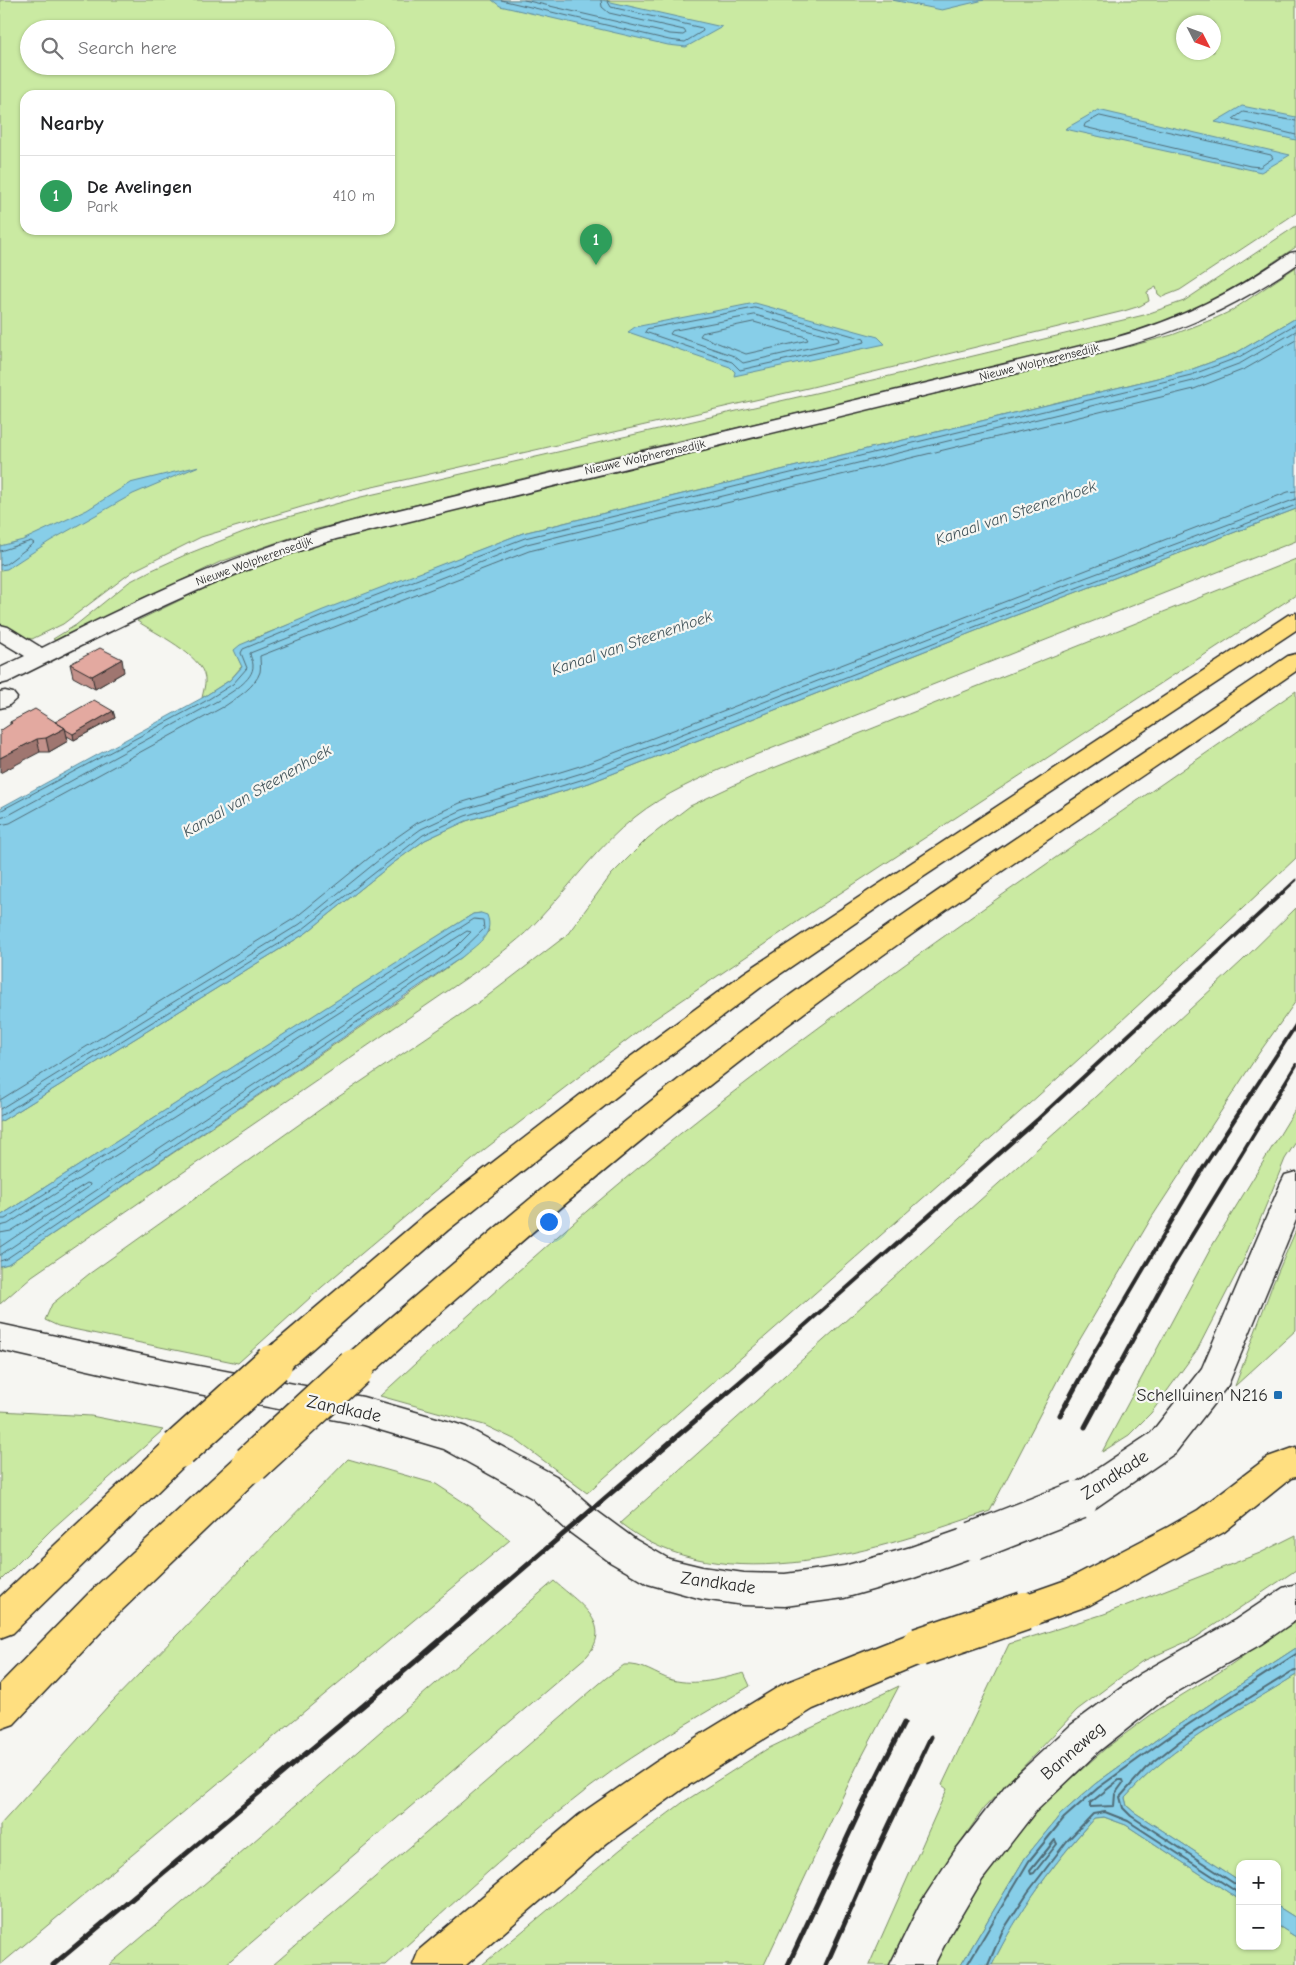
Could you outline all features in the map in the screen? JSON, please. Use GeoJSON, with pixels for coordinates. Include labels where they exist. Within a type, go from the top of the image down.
{"type":"FeatureCollection","features":[{"type":"Feature","properties":{"kind":"main road"},"geometry":{"type":"LineString","coordinates":[[0,1621],[179,1449],[284,1354],[437,1222],[616,1082],[754,979],[1296,620]]}},
{"type":"Feature","properties":{"kind":"main road"},"geometry":{"type":"LineString","coordinates":[[0,1711],[106,1601],[355,1368],[493,1246],[651,1116],[796,1005],[919,918],[1296,661]]}},
{"type":"Feature","properties":{"kind":"main road"},"geometry":{"type":"LineString","coordinates":[[434,1965],[593,1830],[670,1775],[746,1727],[800,1696],[919,1647],[1077,1593],[1211,1521],[1291,1456]]}},
{"type":"Feature","properties":{"kind":"street","name":"Nieuwe Wolpherensedijk"},"geometry":{"type":"LineString","coordinates":[[2,692],[42,657],[187,586],[234,566],[295,544],[361,525],[1076,354],[1149,334],[1196,317],[1257,284],[1296,257]]}},
{"type":"Feature","properties":{"kind":"street"},"geometry":{"type":"LineString","coordinates":[[0,632],[42,657]]}},
{"type":"Feature","properties":{"kind":"street","name":"Zandkade"},"geometry":{"type":"LineString","coordinates":[[0,1337],[176,1376],[363,1411],[454,1437],[544,1487],[581,1520],[623,1551],[661,1573],[702,1583],[744,1589],[785,1590],[844,1582],[911,1563],[974,1541],[1079,1500],[1163,1443],[1216,1375],[1296,1183]]}},
{"type":"Feature","properties":{"kind":"street","name":"Banneweg"},"geometry":{"type":"LineString","coordinates":[[911,1965],[935,1919],[968,1866],[1020,1799],[1085,1738],[1153,1686],[1248,1632],[1296,1600]]}},
{"type":"Feature","properties":{"kind":"green space"},"geometry":{"type":"Polygon","coordinates":[[[0,0],[1296,0],[1296,213],[1180,290],[1162,297],[1158,294],[1156,287],[1147,292],[1149,301],[1124,311],[808,388],[355,491],[201,537],[133,571],[63,624],[32,639],[23,637],[0,626],[0,0]]]}},
{"type":"Feature","properties":{"kind":"green space"},"geometry":{"type":"Polygon","coordinates":[[[1296,226],[1296,247],[1244,282],[1216,298],[1188,313],[1149,328],[1082,347],[602,459],[313,530],[220,562],[56,641],[53,639],[76,625],[129,582],[185,555],[266,523],[361,497],[894,375],[1144,315],[1184,301],[1296,226]]]}},
{"type":"Feature","properties":{"kind":"green space"},"geometry":{"type":"Polygon","coordinates":[[[1296,267],[1296,318],[1236,353],[1190,370],[523,533],[250,640],[238,658],[242,666],[230,680],[202,698],[205,678],[202,669],[196,661],[177,645],[137,621],[236,573],[269,560],[359,531],[1090,357],[1172,335],[1231,311],[1296,267]]]}},
{"type":"Feature","properties":{"kind":"green space"},"geometry":{"type":"Polygon","coordinates":[[[1296,509],[1296,541],[735,763],[709,774],[658,801],[635,817],[609,840],[532,926],[496,957],[32,1276],[0,1304],[0,1266],[8,1264],[417,989],[462,957],[489,931],[481,913],[473,914],[0,1216],[0,1122],[306,933],[425,840],[466,821],[589,783],[1011,617],[1296,509]]]}},
{"type":"Feature","properties":{"kind":"green space"},"geometry":{"type":"Polygon","coordinates":[[[1296,559],[1296,595],[819,907],[653,1020],[485,1149],[322,1287],[238,1363],[58,1326],[45,1320],[52,1304],[89,1274],[325,1106],[485,998],[567,935],[611,875],[648,838],[690,806],[756,775],[1296,559]]]}},
{"type":"Feature","properties":{"kind":"green space"},"geometry":{"type":"Polygon","coordinates":[[[1296,691],[1296,858],[1210,940],[1034,1100],[587,1493],[516,1440],[484,1425],[380,1396],[548,1244],[723,1100],[935,943],[1296,691]]]}},
{"type":"Feature","properties":{"kind":"green space"},"geometry":{"type":"Polygon","coordinates":[[[1296,908],[1296,1001],[1259,1053],[1152,1217],[1069,1358],[990,1511],[901,1540],[852,1553],[802,1562],[753,1565],[706,1561],[661,1547],[620,1523],[1095,1097],[1242,961],[1296,908]]]}},
{"type":"Feature","properties":{"kind":"green space"},"geometry":{"type":"Polygon","coordinates":[[[1296,1108],[1296,1142],[1285,1159],[1244,1259],[1197,1350],[1151,1413],[1129,1435],[1102,1452],[1212,1246],[1296,1108]]]}},
{"type":"Feature","properties":{"kind":"green space"},"geometry":{"type":"Polygon","coordinates":[[[1296,1230],[1296,1330],[1235,1386],[1272,1286],[1296,1230]]]}},
{"type":"Feature","properties":{"kind":"green space"},"geometry":{"type":"Polygon","coordinates":[[[0,1411],[91,1416],[163,1430],[52,1529],[0,1581],[0,1411]]]}},
{"type":"Feature","properties":{"kind":"green space"},"geometry":{"type":"Polygon","coordinates":[[[348,1459],[436,1484],[471,1507],[510,1540],[0,1965],[0,1825],[109,1705],[348,1459]]]}},
{"type":"Feature","properties":{"kind":"green space"},"geometry":{"type":"Polygon","coordinates":[[[1296,1535],[1296,1570],[1195,1638],[1141,1662],[1077,1710],[984,1808],[943,1868],[896,1965],[869,1965],[947,1789],[942,1785],[1009,1644],[1104,1614],[1260,1553],[1296,1535]]]}},
{"type":"Feature","properties":{"kind":"green space"},"geometry":{"type":"Polygon","coordinates":[[[554,1581],[582,1605],[595,1623],[597,1633],[595,1644],[587,1656],[225,1965],[109,1965],[221,1870],[554,1581]]]}},
{"type":"Feature","properties":{"kind":"green space"},"geometry":{"type":"Polygon","coordinates":[[[1296,1619],[1296,1648],[1163,1735],[1095,1784],[1060,1815],[1025,1858],[961,1965],[933,1965],[971,1895],[1003,1848],[1036,1810],[1106,1748],[1156,1711],[1226,1668],[1296,1619]]]}},
{"type":"Feature","properties":{"kind":"green space"},"geometry":{"type":"Polygon","coordinates":[[[624,1665],[637,1666],[681,1682],[708,1681],[744,1673],[750,1686],[648,1747],[585,1791],[497,1864],[385,1965],[273,1965],[606,1678],[624,1665]]]}},
{"type":"Feature","properties":{"kind":"green space"},"geometry":{"type":"Polygon","coordinates":[[[1296,1675],[1296,1918],[1281,1909],[1281,1860],[1236,1860],[1236,1878],[1127,1806],[1125,1798],[1143,1779],[1205,1730],[1296,1675]]]}},
{"type":"Feature","properties":{"kind":"green space"},"geometry":{"type":"Polygon","coordinates":[[[899,1686],[856,1768],[764,1965],[482,1965],[621,1849],[682,1803],[767,1749],[899,1686]]]}},
{"type":"Feature","properties":{"kind":"green space"},"geometry":{"type":"Polygon","coordinates":[[[1104,1817],[1126,1825],[1236,1897],[1236,1950],[1281,1950],[1281,1928],[1296,1937],[1296,1965],[992,1965],[1025,1906],[1051,1870],[1094,1818],[1104,1817]]]}},
{"type":"Feature","properties":{"kind":"water"},"geometry":{"type":"Polygon","coordinates":[[[492,0],[602,0],[722,27],[686,47],[668,45],[500,6],[492,0]]]}},
{"type":"Feature","properties":{"kind":"water"},"geometry":{"type":"Polygon","coordinates":[[[892,0],[984,0],[942,10],[892,0]]]}},
{"type":"Feature","properties":{"kind":"water"},"geometry":{"type":"Polygon","coordinates":[[[1242,106],[1296,117],[1296,140],[1215,122],[1242,106]]]}},
{"type":"Feature","properties":{"kind":"water"},"geometry":{"type":"Polygon","coordinates":[[[1098,110],[1290,155],[1261,172],[1065,129],[1098,110]]]}},
{"type":"Feature","properties":{"kind":"water"},"geometry":{"type":"Polygon","coordinates":[[[755,303],[878,337],[885,344],[734,376],[735,372],[730,367],[628,332],[635,327],[755,303]]]}},
{"type":"Feature","properties":{"kind":"water","name":"Kanaal van Steenenhoek"},"geometry":{"type":"Polygon","coordinates":[[[1296,318],[1296,509],[1011,617],[589,783],[466,821],[425,840],[306,933],[0,1122],[0,808],[202,698],[230,680],[242,667],[234,650],[240,645],[323,610],[523,533],[1190,370],[1236,353],[1296,318]]]}},
{"type":"Feature","properties":{"kind":"water"},"geometry":{"type":"Polygon","coordinates":[[[199,466],[133,494],[50,541],[7,569],[0,570],[0,546],[23,540],[87,510],[130,483],[199,466]]]}},
{"type":"Feature","properties":{"kind":"water"},"geometry":{"type":"Polygon","coordinates":[[[481,913],[487,915],[489,922],[486,934],[478,944],[462,957],[8,1264],[0,1266],[0,1216],[425,944],[473,914],[481,913]]]}},
{"type":"Feature","properties":{"kind":"water"},"geometry":{"type":"Polygon","coordinates":[[[1296,1648],[1296,1675],[1206,1730],[1163,1762],[1125,1798],[1127,1806],[1134,1812],[1236,1878],[1236,1897],[1126,1825],[1104,1817],[1094,1818],[1038,1888],[1013,1926],[992,1965],[961,1965],[1025,1858],[1060,1815],[1095,1784],[1163,1735],[1296,1648]]]}},
{"type":"Feature","properties":{"kind":"water"},"geometry":{"type":"Polygon","coordinates":[[[1281,1909],[1296,1918],[1296,1937],[1281,1928],[1281,1909]]]}},
{"type":"Feature","properties":{"kind":"building"},"geometry":{"type":"Polygon","coordinates":[[[100,648],[122,659],[92,676],[70,664],[100,648]]]}},
{"type":"Feature","properties":{"kind":"building"},"geometry":{"type":"Polygon","coordinates":[[[94,700],[113,711],[73,734],[55,722],[94,700]]]}},
{"type":"Feature","properties":{"kind":"building"},"geometry":{"type":"Polygon","coordinates":[[[35,709],[65,728],[46,738],[37,739],[0,758],[0,731],[12,723],[10,722],[35,709]]]}},
{"type":"Feature","properties":{"kind":"railway"},"geometry":{"type":"LineString","coordinates":[[1282,893],[1296,880]]}},
{"type":"Feature","properties":{"kind":"railway"},"geometry":{"type":"LineString","coordinates":[[760,1365],[1038,1119],[1283,892]]}},
{"type":"Feature","properties":{"kind":"railway"},"geometry":{"type":"LineString","coordinates":[[1087,1365],[1203,1168],[1296,1025]]}},
{"type":"Feature","properties":{"kind":"railway"},"geometry":{"type":"LineString","coordinates":[[1119,1365],[1173,1266],[1296,1065]]}},
{"type":"Feature","properties":{"kind":"railway"},"geometry":{"type":"LineString","coordinates":[[53,1965],[395,1679],[761,1364]]}},
{"type":"Feature","properties":{"kind":"railway"},"geometry":{"type":"LineString","coordinates":[[1060,1415],[1088,1364]]}},
{"type":"Feature","properties":{"kind":"railway"},"geometry":{"type":"LineString","coordinates":[[1085,1427],[1119,1364]]}},
{"type":"Feature","properties":{"kind":"railway"},"geometry":{"type":"LineString","coordinates":[[788,1965],[862,1806],[904,1723]]}},
{"type":"Feature","properties":{"kind":"railway"},"geometry":{"type":"LineString","coordinates":[[826,1965],[874,1857],[931,1737]]}},
{"type":"Feature","properties":{"kind":"place","name":"De Avelingen"},"geometry":{"type":"Point","coordinates":[596,265]}},
{"type":"Feature","properties":{"kind":"place","name":"Schelluinen N216"},"geometry":{"type":"Point","coordinates":[1278,1395]}}]}
